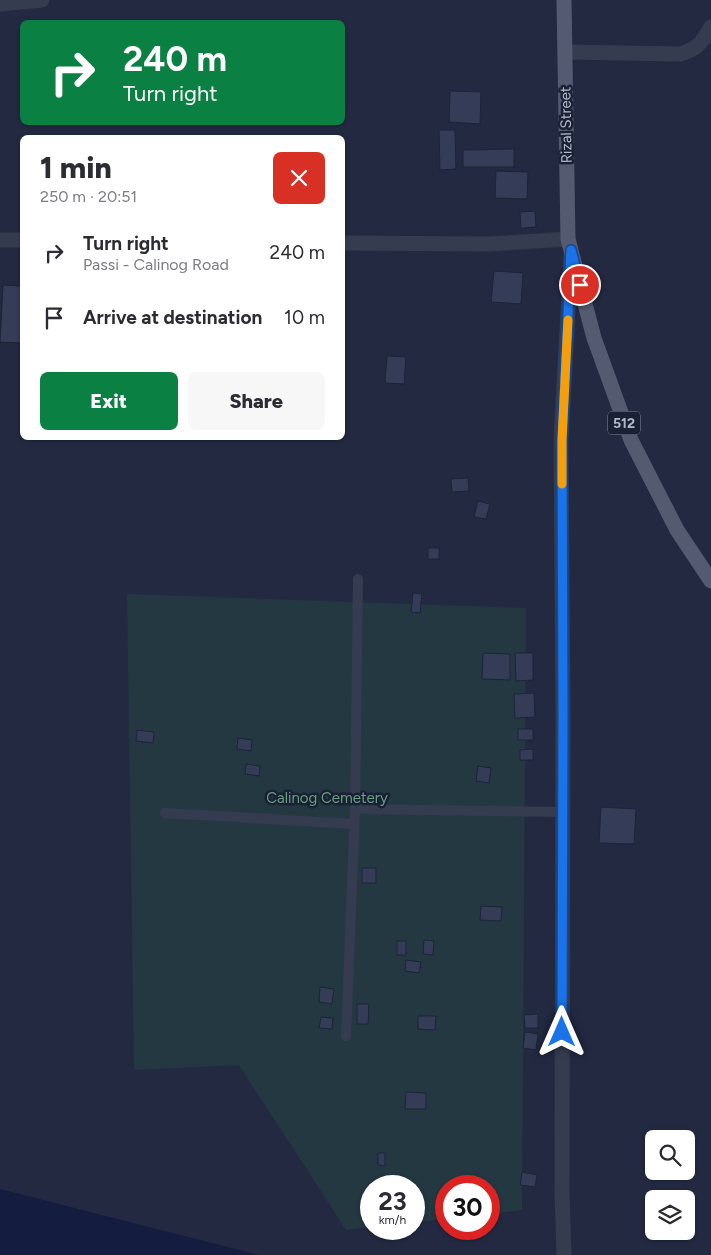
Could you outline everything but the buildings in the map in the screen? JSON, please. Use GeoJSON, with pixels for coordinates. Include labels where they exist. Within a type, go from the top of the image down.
{"type":"FeatureCollection","features":[{"type":"Feature","properties":{"kind":"main road","name":"Rizal Street"},"geometry":{"type":"LineString","coordinates":[[564,0],[570,245]]}},
{"type":"Feature","properties":{"kind":"main road","name":"512"},"geometry":{"type":"LineString","coordinates":[[570,245],[594,338],[631,440],[676,530],[711,581]]}},
{"type":"Feature","properties":{"kind":"street"},"geometry":{"type":"LineString","coordinates":[[0,4],[42,0]]}},
{"type":"Feature","properties":{"kind":"street"},"geometry":{"type":"LineString","coordinates":[[565,52],[680,54],[693,50],[705,38],[711,27]]}},
{"type":"Feature","properties":{"kind":"street"},"geometry":{"type":"LineString","coordinates":[[0,240],[20,240]]}},
{"type":"Feature","properties":{"kind":"street"},"geometry":{"type":"LineString","coordinates":[[345,243],[570,245],[562,440],[562,1192],[564,1255]]}},
{"type":"Feature","properties":{"kind":"lane"},"geometry":{"type":"LineString","coordinates":[[346,1036],[355,809],[358,579]]}},
{"type":"Feature","properties":{"kind":"lane"},"geometry":{"type":"LineString","coordinates":[[355,809],[563,812]]}},
{"type":"Feature","properties":{"kind":"lane"},"geometry":{"type":"LineString","coordinates":[[165,813],[354,824]]}},
{"type":"Feature","properties":{"kind":"green space","name":"Calinog Cemetery"},"geometry":{"type":"Polygon","coordinates":[[[127,594],[526,608],[522,1210],[500,1213],[500,1175],[435,1175],[435,1220],[425,1221],[425,1175],[360,1175],[360,1228],[346,1230],[239,1065],[134,1070],[127,594]]]}},
{"type":"Feature","properties":{"kind":"water"},"geometry":{"type":"Polygon","coordinates":[[[0,1189],[259,1255],[0,1255],[0,1189]]]}},
{"type":"Feature","properties":{"kind":"slow traffic"},"geometry":{"type":"LineString","coordinates":[[562,484],[562,440],[568,320]]}},
{"type":"Feature","properties":{"kind":"route"},"geometry":{"type":"LineString","coordinates":[[562,1032],[562,440],[571,250],[580,285]]}}]}
